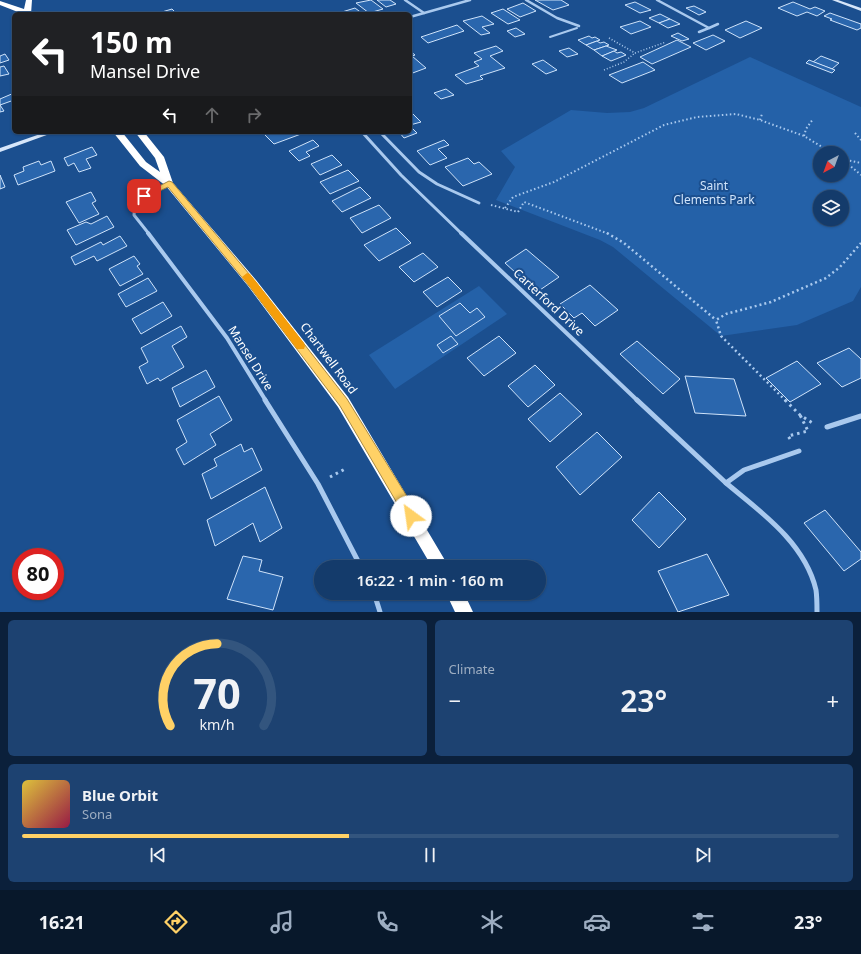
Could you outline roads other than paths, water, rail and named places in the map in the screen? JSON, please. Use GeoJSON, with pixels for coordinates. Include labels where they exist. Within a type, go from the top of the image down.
{"type":"FeatureCollection","features":[{"type":"Feature","properties":{"kind":"highway"},"geometry":{"type":"LineString","coordinates":[[0,2],[5,0]]}},
{"type":"Feature","properties":{"kind":"highway"},"geometry":{"type":"LineString","coordinates":[[28,12],[29,0]]}},
{"type":"Feature","properties":{"kind":"highway"},"geometry":{"type":"LineString","coordinates":[[0,2],[24,12]]}},
{"type":"Feature","properties":{"kind":"highway","name":"Chartwell Road"},"geometry":{"type":"LineString","coordinates":[[119,134],[143,164],[169,184],[252,283],[343,402],[437,560]]}},
{"type":"Feature","properties":{"kind":"highway","name":"Chartwell Road"},"geometry":{"type":"LineString","coordinates":[[141,134],[159,157],[169,184]]}},
{"type":"Feature","properties":{"kind":"highway"},"geometry":{"type":"LineString","coordinates":[[458,600],[464,612]]}},
{"type":"Feature","properties":{"kind":"street"},"geometry":{"type":"LineString","coordinates":[[405,0],[424,13]]}},
{"type":"Feature","properties":{"kind":"street"},"geometry":{"type":"LineString","coordinates":[[412,16],[470,0]]}},
{"type":"Feature","properties":{"kind":"street"},"geometry":{"type":"LineString","coordinates":[[526,0],[557,18],[578,27]]}},
{"type":"Feature","properties":{"kind":"street"},"geometry":{"type":"LineString","coordinates":[[657,0],[709,28]]}},
{"type":"Feature","properties":{"kind":"street"},"geometry":{"type":"LineString","coordinates":[[834,0],[861,10]]}},
{"type":"Feature","properties":{"kind":"street"},"geometry":{"type":"LineString","coordinates":[[699,32],[718,24]]}},
{"type":"Feature","properties":{"kind":"street"},"geometry":{"type":"LineString","coordinates":[[0,150],[43,134]]}},
{"type":"Feature","properties":{"kind":"street","name":"Carterford Drive"},"geometry":{"type":"LineString","coordinates":[[364,134],[401,175],[490,261],[726,483],[782,531],[808,565],[818,598],[817,612]]}},
{"type":"Feature","properties":{"kind":"street"},"geometry":{"type":"LineString","coordinates":[[382,134],[419,172],[436,184],[480,203]]}},
{"type":"Feature","properties":{"kind":"street","name":"Mansel Drive"},"geometry":{"type":"LineString","coordinates":[[169,184],[138,200],[132,211],[134,215],[227,338],[318,484],[357,560]]}},
{"type":"Feature","properties":{"kind":"street"},"geometry":{"type":"LineString","coordinates":[[827,427],[861,416]]}},
{"type":"Feature","properties":{"kind":"street"},"geometry":{"type":"LineString","coordinates":[[726,483],[744,470],[799,451]]}},
{"type":"Feature","properties":{"kind":"street"},"geometry":{"type":"LineString","coordinates":[[376,600],[380,612]]}},
{"type":"Feature","properties":{"kind":"lane"},"geometry":{"type":"LineString","coordinates":[[550,37],[578,27]]}},
{"type":"Feature","properties":{"kind":"park label","name":"Saint Clements Park"},"geometry":{"type":"Point","coordinates":[714,192]}}]}
